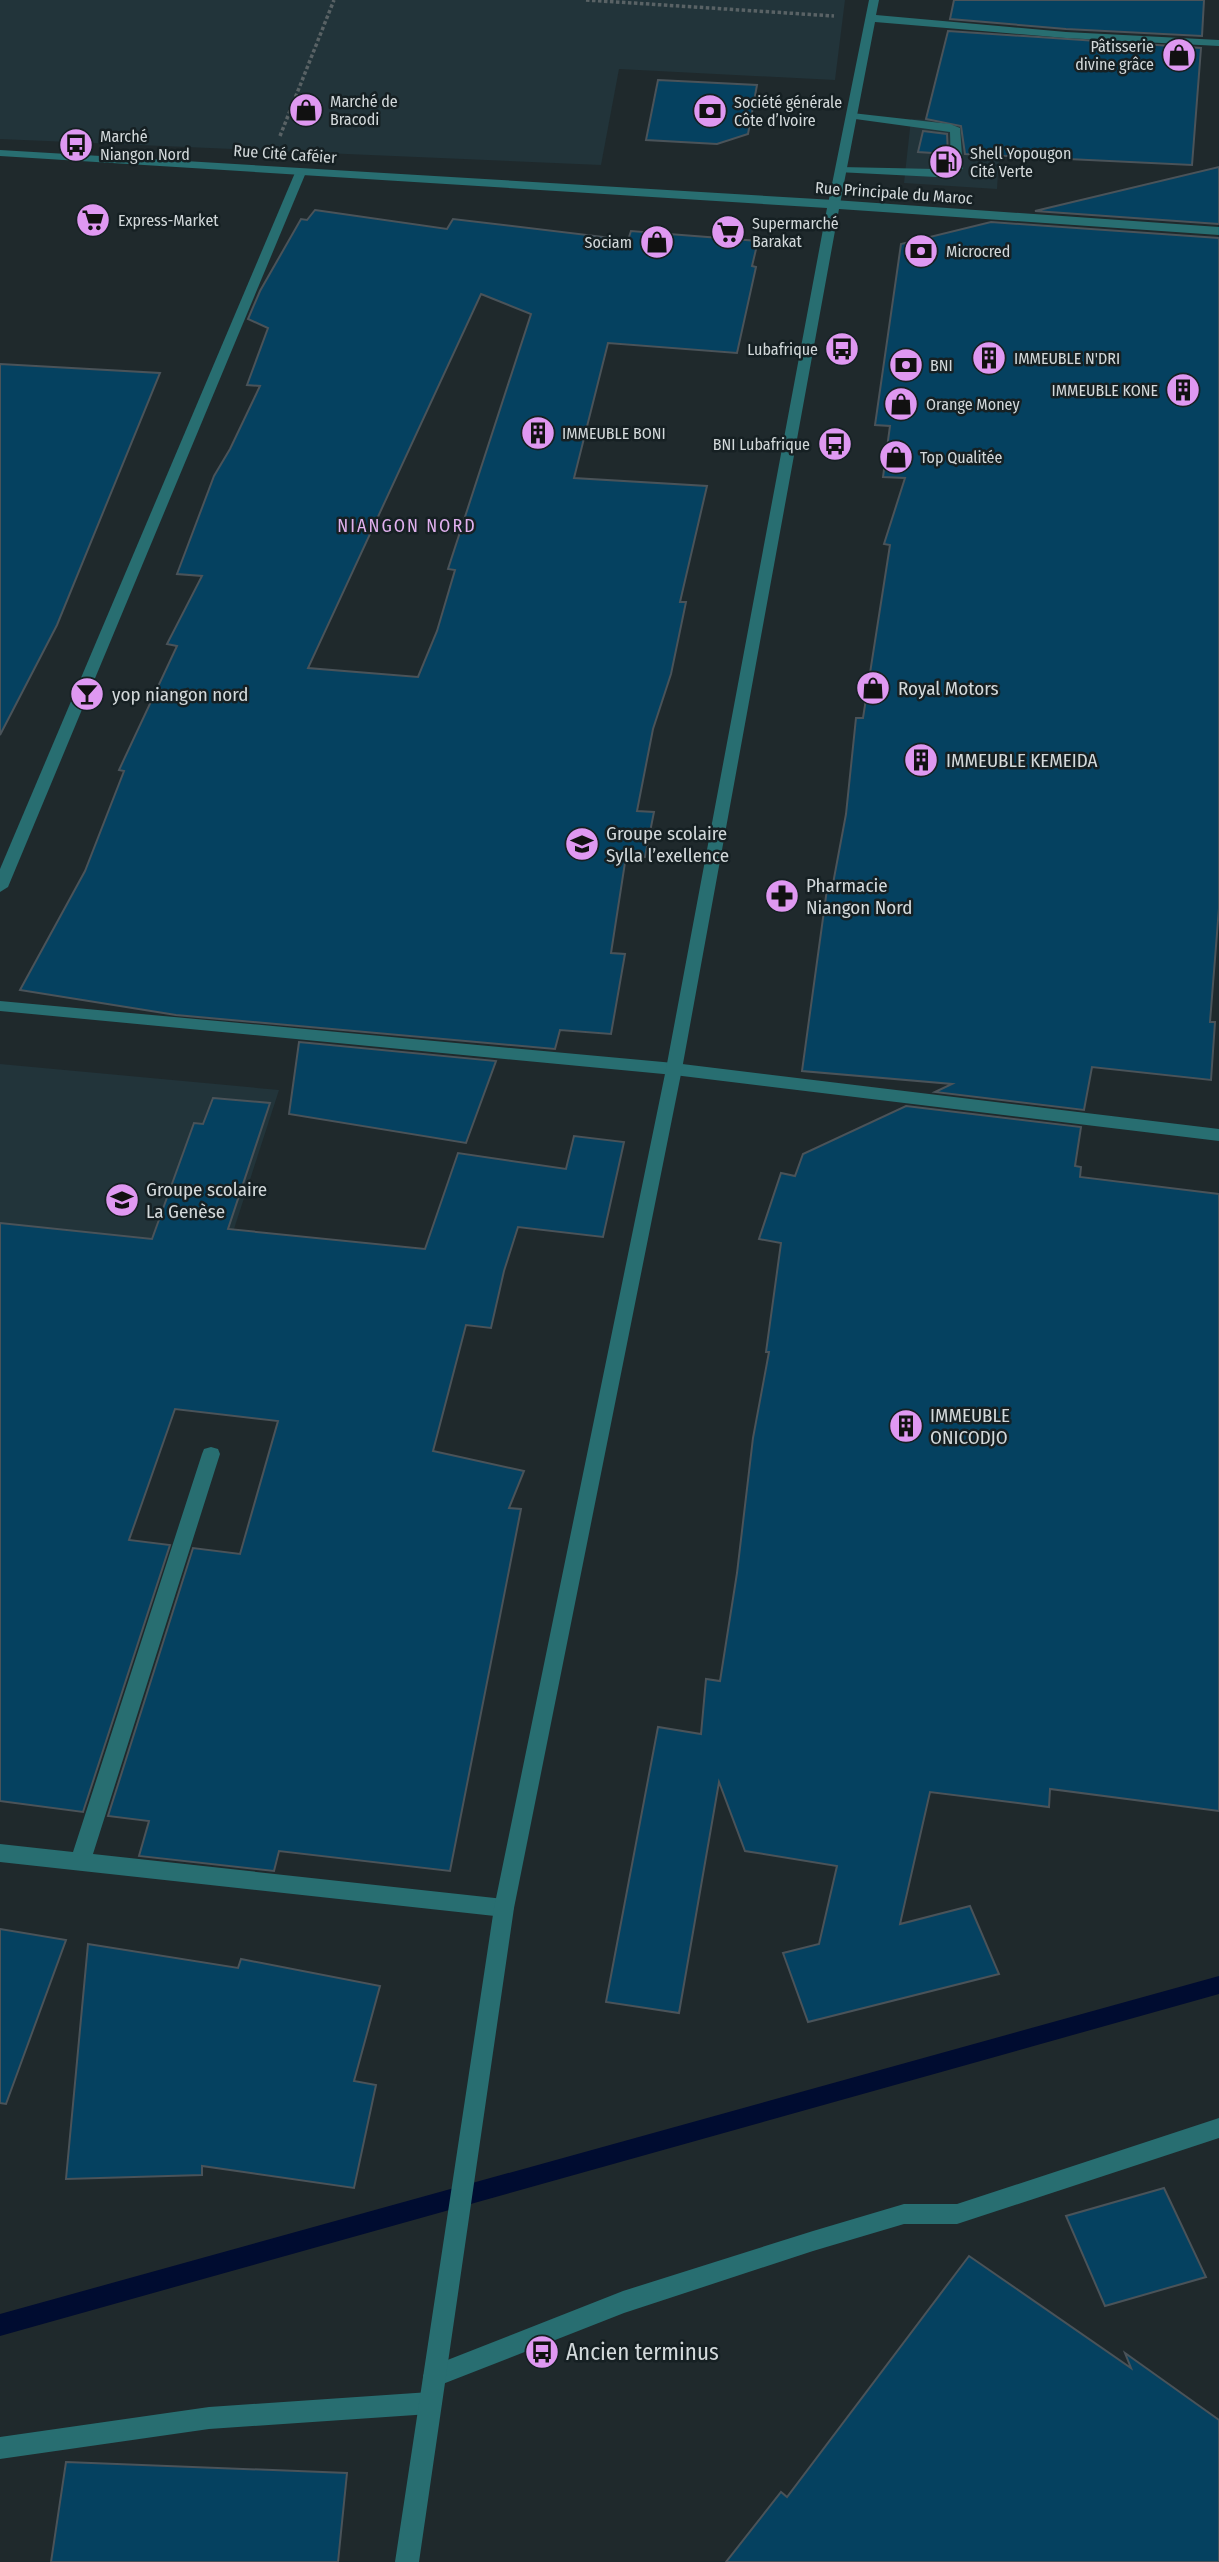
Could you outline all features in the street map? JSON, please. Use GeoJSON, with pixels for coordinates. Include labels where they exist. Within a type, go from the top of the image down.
{"type":"FeatureCollection","features":[{"type":"Feature","properties":{"kind":"street"},"geometry":{"type":"LineString","coordinates":[[407,2562],[504,1908],[674,1069],[874,0]]}},
{"type":"Feature","properties":{"kind":"street"},"geometry":{"type":"LineString","coordinates":[[871,18],[1066,35],[1219,44]]}},
{"type":"Feature","properties":{"kind":"street"},"geometry":{"type":"LineString","coordinates":[[841,170],[936,173],[957,169],[956,130],[950,127],[852,117]]}},
{"type":"Feature","properties":{"kind":"street","name":"Rue Cité Caféier"},"geometry":{"type":"LineString","coordinates":[[0,153],[568,188]]}},
{"type":"Feature","properties":{"kind":"street"},"geometry":{"type":"LineString","coordinates":[[0,887],[301,170]]}},
{"type":"Feature","properties":{"kind":"street","name":"Rue Principale du Maroc"},"geometry":{"type":"LineString","coordinates":[[568,188],[1219,231]]}},
{"type":"Feature","properties":{"kind":"street"},"geometry":{"type":"LineString","coordinates":[[0,1006],[674,1069],[1219,1135]]}},
{"type":"Feature","properties":{"kind":"street"},"geometry":{"type":"LineString","coordinates":[[80,1862],[211,1454]]}},
{"type":"Feature","properties":{"kind":"street"},"geometry":{"type":"LineString","coordinates":[[0,1853],[504,1908]]}},
{"type":"Feature","properties":{"kind":"street"},"geometry":{"type":"LineString","coordinates":[[436,2368],[623,2302],[788,2249],[904,2214],[957,2214],[1219,2128]]}},
{"type":"Feature","properties":{"kind":"street"},"geometry":{"type":"LineString","coordinates":[[0,2448],[209,2418],[430,2403]]}},
{"type":"Feature","properties":{"kind":"path"},"geometry":{"type":"LineString","coordinates":[[267,168],[334,0]]}},
{"type":"Feature","properties":{"kind":"path"},"geometry":{"type":"LineString","coordinates":[[586,0],[871,18]]}},
{"type":"Feature","properties":{"kind":"shaded area","name":"Marché de Bracodi"},"geometry":{"type":"Polygon","coordinates":[[[0,0],[845,0],[835,80],[619,69],[601,165],[0,139],[0,0]]]}},
{"type":"Feature","properties":{"kind":"shaded area"},"geometry":{"type":"Polygon","coordinates":[[[911,119],[1001,124],[997,189],[904,183],[911,119]]]}},
{"type":"Feature","properties":{"kind":"shaded area","name":"Groupe scolaire La Genèse"},"geometry":{"type":"Polygon","coordinates":[[[0,1064],[279,1090],[202,1328],[0,1309],[0,1064]]]}},
{"type":"Feature","properties":{"kind":"building"},"geometry":{"type":"Polygon","coordinates":[[[954,0],[1204,0],[1202,36],[1066,29],[950,19],[954,0]]]}},
{"type":"Feature","properties":{"kind":"building"},"geometry":{"type":"Polygon","coordinates":[[[948,31],[1201,48],[1192,165],[965,154],[961,126],[926,119],[948,31]]]}},
{"type":"Feature","properties":{"kind":"building"},"geometry":{"type":"Polygon","coordinates":[[[658,80],[757,85],[748,134],[717,144],[646,140],[658,80]]]}},
{"type":"Feature","properties":{"kind":"building"},"geometry":{"type":"Polygon","coordinates":[[[923,131],[947,134],[948,154],[918,152],[923,131]]]}},
{"type":"Feature","properties":{"kind":"building"},"geometry":{"type":"Polygon","coordinates":[[[1219,167],[1219,224],[1035,211],[1219,167]]]}},
{"type":"Feature","properties":{"kind":"building"},"geometry":{"type":"Polygon","coordinates":[[[315,210],[447,229],[453,219],[628,240],[631,231],[758,241],[752,266],[756,267],[737,353],[608,343],[574,478],[707,486],[680,602],[686,602],[671,674],[653,729],[637,811],[654,812],[645,857],[626,856],[611,953],[625,954],[611,1034],[560,1030],[555,1049],[176,1015],[20,990],[85,871],[124,771],[119,770],[177,646],[167,644],[202,576],[177,574],[214,476],[260,386],[247,385],[268,328],[248,319],[260,291],[301,219],[307,220],[315,210]],[[481,294],[308,668],[418,677],[437,631],[455,570],[448,569],[531,314],[481,294]]]}},
{"type":"Feature","properties":{"kind":"building"},"geometry":{"type":"Polygon","coordinates":[[[991,222],[1219,238],[1219,908],[1210,1022],[1215,1022],[1211,1080],[1092,1067],[1084,1110],[935,1092],[952,1084],[802,1071],[827,889],[832,889],[846,814],[856,718],[863,718],[890,545],[884,544],[905,478],[883,477],[890,426],[875,425],[901,244],[991,222]]]}},
{"type":"Feature","properties":{"kind":"building"},"geometry":{"type":"Polygon","coordinates":[[[0,364],[160,373],[57,625],[0,735],[0,364]]]}},
{"type":"Feature","properties":{"kind":"building"},"geometry":{"type":"Polygon","coordinates":[[[299,1042],[496,1061],[466,1143],[289,1114],[299,1042]]]}},
{"type":"Feature","properties":{"kind":"building"},"geometry":{"type":"Polygon","coordinates":[[[213,1098],[270,1103],[228,1229],[425,1249],[458,1153],[566,1169],[574,1136],[624,1142],[603,1237],[518,1227],[504,1271],[491,1328],[466,1325],[433,1451],[524,1471],[509,1508],[521,1509],[450,1871],[279,1851],[274,1871],[139,1856],[149,1821],[108,1816],[193,1548],[240,1554],[278,1421],[175,1409],[129,1540],[170,1545],[83,1812],[0,1801],[0,1223],[152,1239],[194,1123],[203,1124],[213,1098]]]}},
{"type":"Feature","properties":{"kind":"building"},"geometry":{"type":"Polygon","coordinates":[[[906,1106],[1081,1127],[1075,1166],[1081,1167],[1080,1177],[1219,1194],[1219,1811],[1050,1789],[1049,1807],[930,1792],[900,1924],[970,1906],[999,1974],[808,2022],[783,1953],[819,1944],[837,1866],[745,1851],[719,1782],[679,2013],[606,2002],[658,1727],[701,1734],[706,1679],[720,1681],[737,1573],[753,1438],[769,1352],[766,1352],[781,1243],[759,1239],[781,1173],[795,1176],[803,1154],[906,1106]]]}},
{"type":"Feature","properties":{"kind":"building"},"geometry":{"type":"Polygon","coordinates":[[[0,1929],[66,1940],[6,2104],[0,2103],[0,1929]]]}},
{"type":"Feature","properties":{"kind":"building"},"geometry":{"type":"Polygon","coordinates":[[[88,1944],[238,1968],[241,1959],[380,1986],[354,2081],[376,2085],[354,2188],[202,2166],[202,2175],[66,2179],[88,1944]]]}},
{"type":"Feature","properties":{"kind":"building"},"geometry":{"type":"Polygon","coordinates":[[[1164,2188],[1206,2277],[1105,2306],[1066,2216],[1164,2188]]]}},
{"type":"Feature","properties":{"kind":"building"},"geometry":{"type":"Polygon","coordinates":[[[969,2256],[1131,2368],[1125,2353],[1219,2420],[1219,2562],[726,2562],[781,2492],[787,2497],[969,2256]]]}},
{"type":"Feature","properties":{"kind":"building"},"geometry":{"type":"Polygon","coordinates":[[[66,2462],[347,2473],[338,2562],[51,2562],[66,2462]]]}},
{"type":"Feature","properties":{"kind":"waterway"},"geometry":{"type":"LineString","coordinates":[[0,2325],[1219,1985]]}},
{"type":"Feature","properties":{"kind":"place","name":"Pâtisserie divine grâce"},"geometry":{"type":"Point","coordinates":[1179,55]}},
{"type":"Feature","properties":{"kind":"place","name":"Marché de Bracodi"},"geometry":{"type":"Point","coordinates":[306,110]}},
{"type":"Feature","properties":{"kind":"place","name":"Société générale Côte d’Ivoire"},"geometry":{"type":"Point","coordinates":[710,111]}},
{"type":"Feature","properties":{"kind":"place","name":"Marché Niangon Nord"},"geometry":{"type":"Point","coordinates":[76,145]}},
{"type":"Feature","properties":{"kind":"place","name":"Shell Yopougon Cité Verte"},"geometry":{"type":"Point","coordinates":[946,162]}},
{"type":"Feature","properties":{"kind":"place","name":"Express-Market"},"geometry":{"type":"Point","coordinates":[93,220]}},
{"type":"Feature","properties":{"kind":"place","name":"Supermarché Barakat"},"geometry":{"type":"Point","coordinates":[728,232]}},
{"type":"Feature","properties":{"kind":"place","name":"Sociam"},"geometry":{"type":"Point","coordinates":[657,242]}},
{"type":"Feature","properties":{"kind":"place","name":"Microcred"},"geometry":{"type":"Point","coordinates":[921,251]}},
{"type":"Feature","properties":{"kind":"place","name":"Lubafrique"},"geometry":{"type":"Point","coordinates":[842,349]}},
{"type":"Feature","properties":{"kind":"place","name":"IMMEUBLE N'DRI"},"geometry":{"type":"Point","coordinates":[989,358]}},
{"type":"Feature","properties":{"kind":"place","name":"BNI"},"geometry":{"type":"Point","coordinates":[906,365]}},
{"type":"Feature","properties":{"kind":"place","name":"IMMEUBLE KONE"},"geometry":{"type":"Point","coordinates":[1183,390]}},
{"type":"Feature","properties":{"kind":"place","name":"Orange Money"},"geometry":{"type":"Point","coordinates":[901,404]}},
{"type":"Feature","properties":{"kind":"place","name":"IMMEUBLE BONI"},"geometry":{"type":"Point","coordinates":[538,433]}},
{"type":"Feature","properties":{"kind":"place","name":"BNI Lubafrique"},"geometry":{"type":"Point","coordinates":[835,444]}},
{"type":"Feature","properties":{"kind":"place","name":"Top Qualitée"},"geometry":{"type":"Point","coordinates":[896,457]}},
{"type":"Feature","properties":{"kind":"place","name":"Royal Motors"},"geometry":{"type":"Point","coordinates":[873,688]}},
{"type":"Feature","properties":{"kind":"place","name":"yop niangon nord"},"geometry":{"type":"Point","coordinates":[87,694]}},
{"type":"Feature","properties":{"kind":"place","name":"IMMEUBLE KEMEIDA"},"geometry":{"type":"Point","coordinates":[921,760]}},
{"type":"Feature","properties":{"kind":"place","name":"Groupe scolaire Sylla l’exellence"},"geometry":{"type":"Point","coordinates":[582,844]}},
{"type":"Feature","properties":{"kind":"place","name":"Pharmacie Niangon Nord"},"geometry":{"type":"Point","coordinates":[782,896]}},
{"type":"Feature","properties":{"kind":"place","name":"Groupe scolaire La Genèse"},"geometry":{"type":"Point","coordinates":[122,1200]}},
{"type":"Feature","properties":{"kind":"place","name":"IMMEUBLE ONICODJO"},"geometry":{"type":"Point","coordinates":[906,1426]}},
{"type":"Feature","properties":{"kind":"place","name":"Ancien terminus"},"geometry":{"type":"Point","coordinates":[542,2352]}},
{"type":"Feature","properties":{"kind":"district","name":"NIANGON NORD"},"geometry":{"type":"Point","coordinates":[407,526]}}]}
